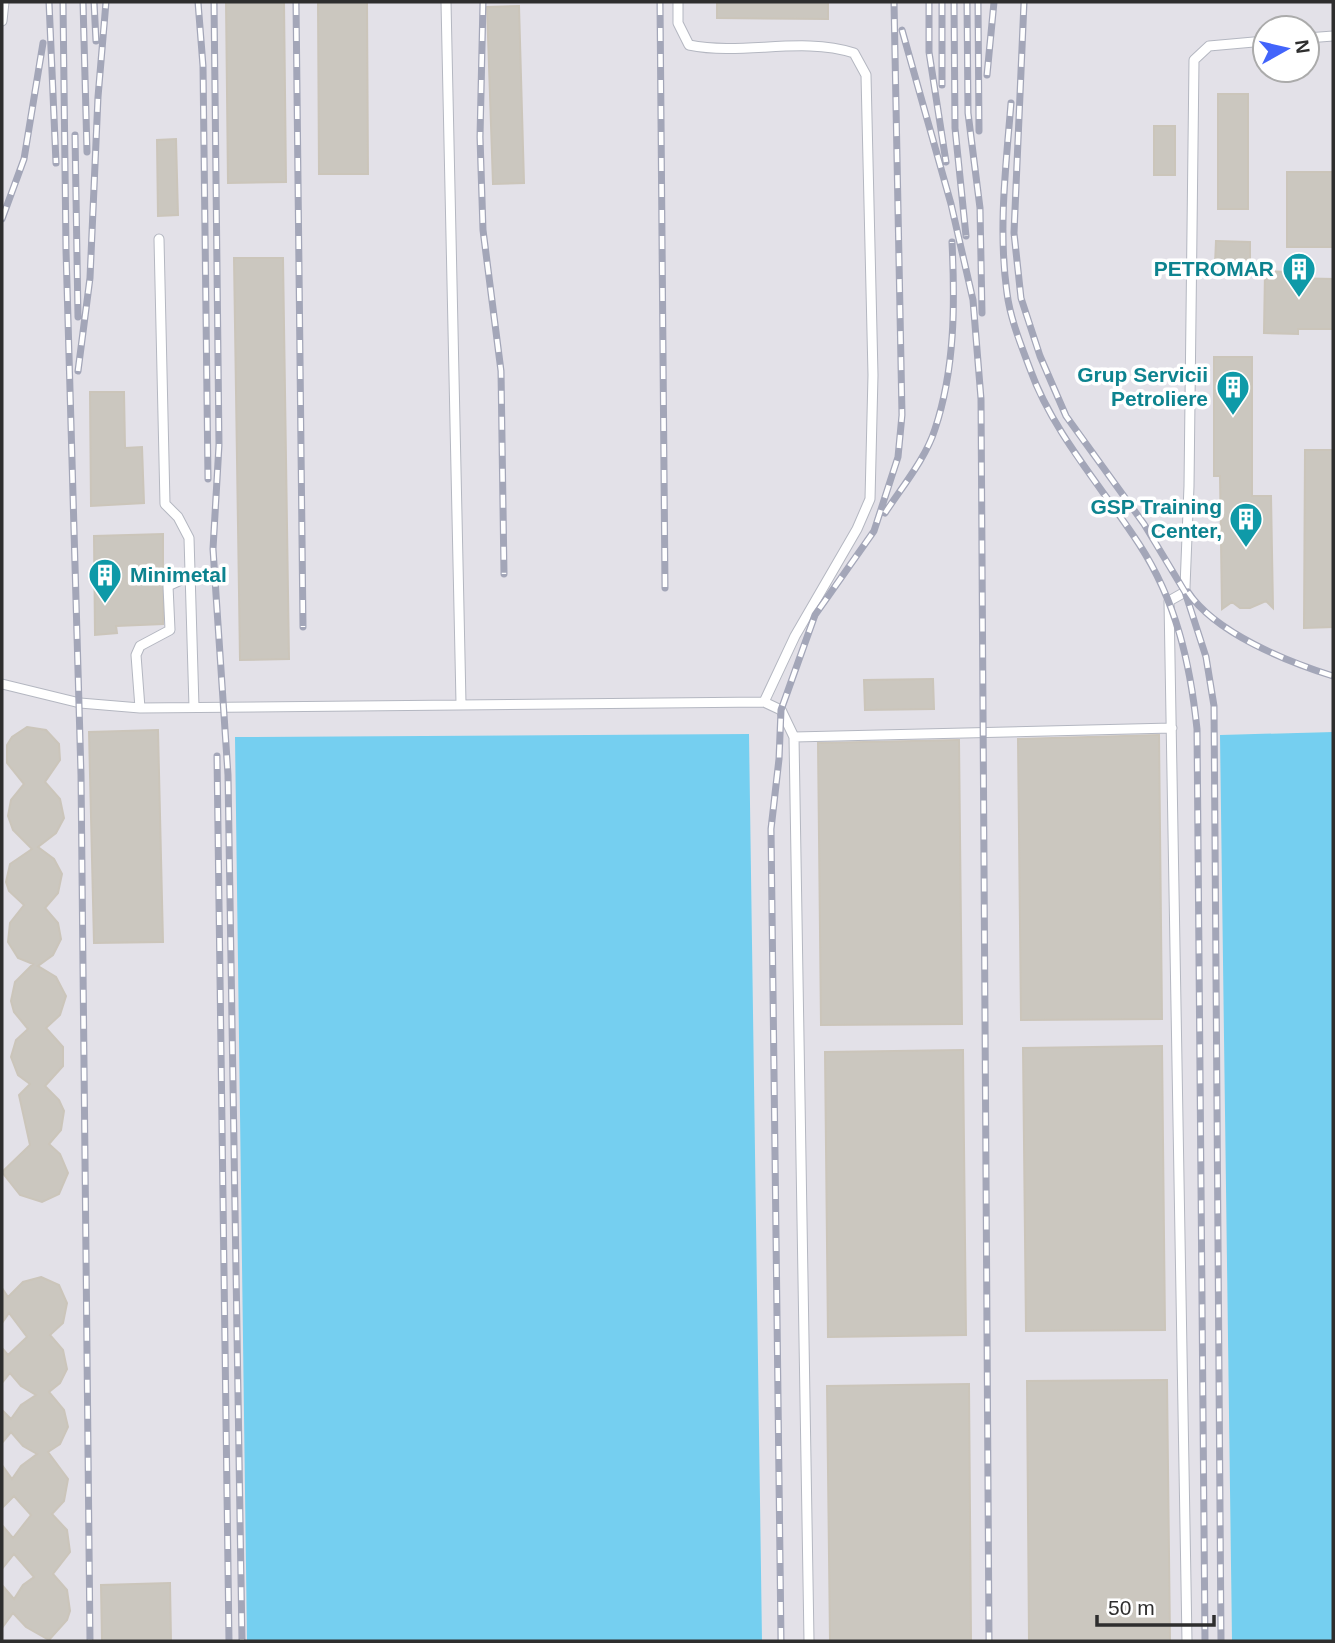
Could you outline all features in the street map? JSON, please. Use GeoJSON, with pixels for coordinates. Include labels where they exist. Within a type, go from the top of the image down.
{"type":"FeatureCollection","features":[{"type":"Feature","properties":{"kind":"lane"},"geometry":{"type":"LineString","coordinates":[[2,21],[4,2]]}},
{"type":"Feature","properties":{"kind":"lane"},"geometry":{"type":"LineString","coordinates":[[446,2],[461,703]]}},
{"type":"Feature","properties":{"kind":"lane"},"geometry":{"type":"LineString","coordinates":[[678,2],[678,23],[689,45],[712,50],[833,46],[854,53],[866,75],[873,375],[870,499],[857,529],[795,636],[764,702]]}},
{"type":"Feature","properties":{"kind":"lane"},"geometry":{"type":"LineString","coordinates":[[1187,1641],[1169,601],[1185,592],[1189,486],[1194,60],[1209,46],[1251,42]]}},
{"type":"Feature","properties":{"kind":"lane"},"geometry":{"type":"LineString","coordinates":[[159,239],[165,504],[178,517],[189,538],[194,707]]}},
{"type":"Feature","properties":{"kind":"lane"},"geometry":{"type":"LineString","coordinates":[[140,708],[136,655],[140,646],[170,630],[169,586],[190,576]]}},
{"type":"Feature","properties":{"kind":"lane"},"geometry":{"type":"LineString","coordinates":[[2,684],[80,703],[140,708],[764,702],[781,710],[794,737],[809,1641]]}},
{"type":"Feature","properties":{"kind":"lane"},"geometry":{"type":"LineString","coordinates":[[794,737],[1172,728]]}},
{"type":"Feature","properties":{"kind":"shaded area"},"geometry":{"type":"Polygon","coordinates":[[[2,2],[1333,2],[1333,732],[1221,735],[1232,1641],[2,1641],[2,2]]]}},
{"type":"Feature","properties":{"kind":"water"},"geometry":{"type":"Polygon","coordinates":[[[1333,732],[1333,1641],[1232,1641],[1220,735],[1333,732]]]}},
{"type":"Feature","properties":{"kind":"water"},"geometry":{"type":"Polygon","coordinates":[[[749,734],[762,1641],[247,1641],[235,737],[749,734]]]}},
{"type":"Feature","properties":{"kind":"building"},"geometry":{"type":"Polygon","coordinates":[[[226,2],[284,2],[286,182],[228,183],[226,2]]]}},
{"type":"Feature","properties":{"kind":"building"},"geometry":{"type":"Polygon","coordinates":[[[318,2],[367,2],[368,174],[319,174],[318,2]]]}},
{"type":"Feature","properties":{"kind":"building"},"geometry":{"type":"Polygon","coordinates":[[[717,2],[828,2],[828,19],[717,18],[717,2]]]}},
{"type":"Feature","properties":{"kind":"building"},"geometry":{"type":"Polygon","coordinates":[[[519,6],[524,183],[493,184],[487,7],[519,6]]]}},
{"type":"Feature","properties":{"kind":"building"},"geometry":{"type":"Polygon","coordinates":[[[1218,94],[1248,94],[1248,209],[1218,209],[1218,94]]]}},
{"type":"Feature","properties":{"kind":"building"},"geometry":{"type":"Polygon","coordinates":[[[1154,126],[1175,126],[1175,175],[1154,175],[1154,126]]]}},
{"type":"Feature","properties":{"kind":"building"},"geometry":{"type":"Polygon","coordinates":[[[176,139],[178,215],[158,216],[157,140],[176,139]]]}},
{"type":"Feature","properties":{"kind":"building"},"geometry":{"type":"Polygon","coordinates":[[[1287,172],[1333,172],[1333,247],[1287,247],[1287,172]]]}},
{"type":"Feature","properties":{"kind":"building"},"geometry":{"type":"Polygon","coordinates":[[[1216,241],[1250,242],[1250,264],[1215,264],[1216,241]]]}},
{"type":"Feature","properties":{"kind":"building"},"geometry":{"type":"Polygon","coordinates":[[[234,258],[283,258],[289,659],[240,660],[234,258]]]}},
{"type":"Feature","properties":{"kind":"building","name":"PETROMAR"},"geometry":{"type":"Polygon","coordinates":[[[1265,271],[1286,272],[1286,278],[1333,279],[1333,329],[1298,329],[1298,334],[1264,333],[1265,271]]]}},
{"type":"Feature","properties":{"kind":"building"},"geometry":{"type":"Polygon","coordinates":[[[1214,357],[1252,357],[1252,496],[1271,496],[1273,608],[1266,601],[1250,608],[1240,608],[1232,602],[1222,609],[1220,476],[1214,476],[1214,357]]]}},
{"type":"Feature","properties":{"kind":"building"},"geometry":{"type":"Polygon","coordinates":[[[90,392],[124,392],[125,448],[142,447],[144,503],[91,506],[90,392]]]}},
{"type":"Feature","properties":{"kind":"building"},"geometry":{"type":"Polygon","coordinates":[[[1305,450],[1333,450],[1333,627],[1304,628],[1305,450]]]}},
{"type":"Feature","properties":{"kind":"building"},"geometry":{"type":"Polygon","coordinates":[[[163,534],[163,624],[116,626],[117,633],[95,635],[94,536],[163,534]]]}},
{"type":"Feature","properties":{"kind":"building"},"geometry":{"type":"Polygon","coordinates":[[[933,679],[934,709],[865,710],[864,680],[933,679]]]}},
{"type":"Feature","properties":{"kind":"building"},"geometry":{"type":"Polygon","coordinates":[[[27,727],[46,730],[59,744],[60,760],[45,782],[60,799],[64,818],[56,833],[38,847],[54,859],[62,874],[58,893],[45,908],[58,923],[61,939],[53,955],[38,966],[56,977],[66,996],[60,1015],[46,1028],[63,1047],[63,1066],[45,1086],[59,1100],[64,1111],[61,1130],[49,1144],[60,1154],[68,1173],[59,1194],[42,1202],[20,1195],[2,1172],[30,1145],[19,1095],[30,1084],[18,1075],[11,1057],[16,1040],[28,1029],[14,1012],[11,1001],[15,982],[33,964],[18,958],[8,942],[10,923],[24,905],[9,891],[6,882],[10,864],[32,849],[13,830],[8,816],[11,800],[24,784],[7,763],[7,745],[12,737],[27,727]]]}},
{"type":"Feature","properties":{"kind":"building"},"geometry":{"type":"Polygon","coordinates":[[[158,730],[163,942],[94,943],[89,732],[158,730]]]}},
{"type":"Feature","properties":{"kind":"building"},"geometry":{"type":"Polygon","coordinates":[[[1159,735],[1162,1019],[1021,1020],[1018,739],[1159,735]]]}},
{"type":"Feature","properties":{"kind":"building"},"geometry":{"type":"Polygon","coordinates":[[[959,740],[962,1024],[821,1025],[818,743],[959,740]]]}},
{"type":"Feature","properties":{"kind":"building"},"geometry":{"type":"Polygon","coordinates":[[[1162,1046],[1165,1330],[1026,1331],[1023,1048],[1162,1046]]]}},
{"type":"Feature","properties":{"kind":"building"},"geometry":{"type":"Polygon","coordinates":[[[963,1050],[966,1335],[828,1337],[825,1052],[963,1050]]]}},
{"type":"Feature","properties":{"kind":"building"},"geometry":{"type":"Polygon","coordinates":[[[41,1277],[59,1285],[67,1303],[63,1323],[50,1335],[63,1350],[67,1369],[60,1383],[49,1392],[64,1410],[68,1427],[60,1444],[48,1452],[68,1479],[64,1501],[52,1514],[67,1530],[70,1552],[53,1574],[67,1590],[70,1611],[67,1620],[49,1640],[26,1627],[13,1613],[2,1628],[2,1585],[14,1599],[23,1585],[34,1577],[14,1554],[2,1569],[2,1525],[13,1538],[31,1515],[14,1496],[2,1508],[2,1465],[12,1479],[21,1466],[37,1454],[23,1446],[11,1432],[2,1443],[2,1410],[11,1419],[21,1405],[36,1395],[21,1386],[10,1373],[2,1383],[2,1348],[8,1355],[27,1337],[9,1313],[2,1323],[2,1288],[8,1297],[23,1282],[41,1277]]]}},
{"type":"Feature","properties":{"kind":"building"},"geometry":{"type":"Polygon","coordinates":[[[1167,1380],[1170,1641],[1029,1641],[1027,1381],[1167,1380]]]}},
{"type":"Feature","properties":{"kind":"building"},"geometry":{"type":"Polygon","coordinates":[[[969,1384],[971,1641],[830,1641],[827,1386],[969,1384]]]}},
{"type":"Feature","properties":{"kind":"building"},"geometry":{"type":"Polygon","coordinates":[[[170,1583],[171,1641],[102,1641],[101,1585],[170,1583]]]}},
{"type":"Feature","properties":{"kind":"railway"},"geometry":{"type":"LineString","coordinates":[[49,2],[56,163]]}},
{"type":"Feature","properties":{"kind":"railway"},"geometry":{"type":"LineString","coordinates":[[63,2],[66,250],[81,775],[90,1641]]}},
{"type":"Feature","properties":{"kind":"railway"},"geometry":{"type":"LineString","coordinates":[[83,2],[87,152]]}},
{"type":"Feature","properties":{"kind":"railway"},"geometry":{"type":"LineString","coordinates":[[94,2],[96,41]]}},
{"type":"Feature","properties":{"kind":"railway"},"geometry":{"type":"LineString","coordinates":[[78,371],[90,278],[98,97],[106,2]]}},
{"type":"Feature","properties":{"kind":"railway"},"geometry":{"type":"LineString","coordinates":[[198,2],[203,66],[208,479]]}},
{"type":"Feature","properties":{"kind":"railway"},"geometry":{"type":"LineString","coordinates":[[214,2],[219,445],[213,549],[228,775],[242,1641]]}},
{"type":"Feature","properties":{"kind":"railway"},"geometry":{"type":"LineString","coordinates":[[296,2],[303,627]]}},
{"type":"Feature","properties":{"kind":"railway"},"geometry":{"type":"LineString","coordinates":[[483,2],[480,137],[483,230],[501,371],[504,574]]}},
{"type":"Feature","properties":{"kind":"railway"},"geometry":{"type":"LineString","coordinates":[[660,2],[665,588]]}},
{"type":"Feature","properties":{"kind":"railway"},"geometry":{"type":"LineString","coordinates":[[781,1641],[771,829],[779,759],[781,710],[815,615],[874,531],[898,457],[902,415],[894,2]]}},
{"type":"Feature","properties":{"kind":"railway"},"geometry":{"type":"LineString","coordinates":[[929,2],[929,52],[946,162]]}},
{"type":"Feature","properties":{"kind":"railway"},"geometry":{"type":"LineString","coordinates":[[942,2],[942,85]]}},
{"type":"Feature","properties":{"kind":"railway"},"geometry":{"type":"LineString","coordinates":[[954,2],[955,128],[966,236]]}},
{"type":"Feature","properties":{"kind":"railway"},"geometry":{"type":"LineString","coordinates":[[967,2],[968,113],[980,208],[982,313]]}},
{"type":"Feature","properties":{"kind":"railway"},"geometry":{"type":"LineString","coordinates":[[978,2],[979,131]]}},
{"type":"Feature","properties":{"kind":"railway"},"geometry":{"type":"LineString","coordinates":[[987,75],[994,2]]}},
{"type":"Feature","properties":{"kind":"railway"},"geometry":{"type":"LineString","coordinates":[[1024,2],[1014,233],[1021,298],[1040,356],[1066,416],[1144,524],[1185,592],[1206,657],[1214,706],[1221,1641]]}},
{"type":"Feature","properties":{"kind":"railway"},"geometry":{"type":"LineString","coordinates":[[902,30],[951,204],[973,300],[981,399],[989,1641]]}},
{"type":"Feature","properties":{"kind":"railway"},"geometry":{"type":"LineString","coordinates":[[2,219],[24,159],[43,43]]}},
{"type":"Feature","properties":{"kind":"railway"},"geometry":{"type":"LineString","coordinates":[[1011,103],[1003,245],[1008,302],[1013,322],[1040,393],[1052,415],[1079,459],[1139,544],[1163,588],[1179,633],[1194,704],[1197,729],[1205,1641]]}},
{"type":"Feature","properties":{"kind":"railway"},"geometry":{"type":"LineString","coordinates":[[75,135],[78,317]]}},
{"type":"Feature","properties":{"kind":"railway"},"geometry":{"type":"LineString","coordinates":[[885,513],[926,451],[942,406],[952,336],[952,242]]}},
{"type":"Feature","properties":{"kind":"railway"},"geometry":{"type":"LineString","coordinates":[[1188,592],[1200,607],[1234,633],[1274,654],[1333,676]]}},
{"type":"Feature","properties":{"kind":"railway"},"geometry":{"type":"LineString","coordinates":[[217,756],[229,1641]]}},
{"type":"Feature","properties":{"kind":"place","name":"PETROMAR"},"geometry":{"type":"Point","coordinates":[1299,299]}},
{"type":"Feature","properties":{"kind":"place","name":"Grup Servicii Petroliere"},"geometry":{"type":"Point","coordinates":[1233,417]}},
{"type":"Feature","properties":{"kind":"place","name":"GSP Training Center,"},"geometry":{"type":"Point","coordinates":[1246,549]}},
{"type":"Feature","properties":{"kind":"place","name":"Minimetal"},"geometry":{"type":"Point","coordinates":[105,605]}}]}
